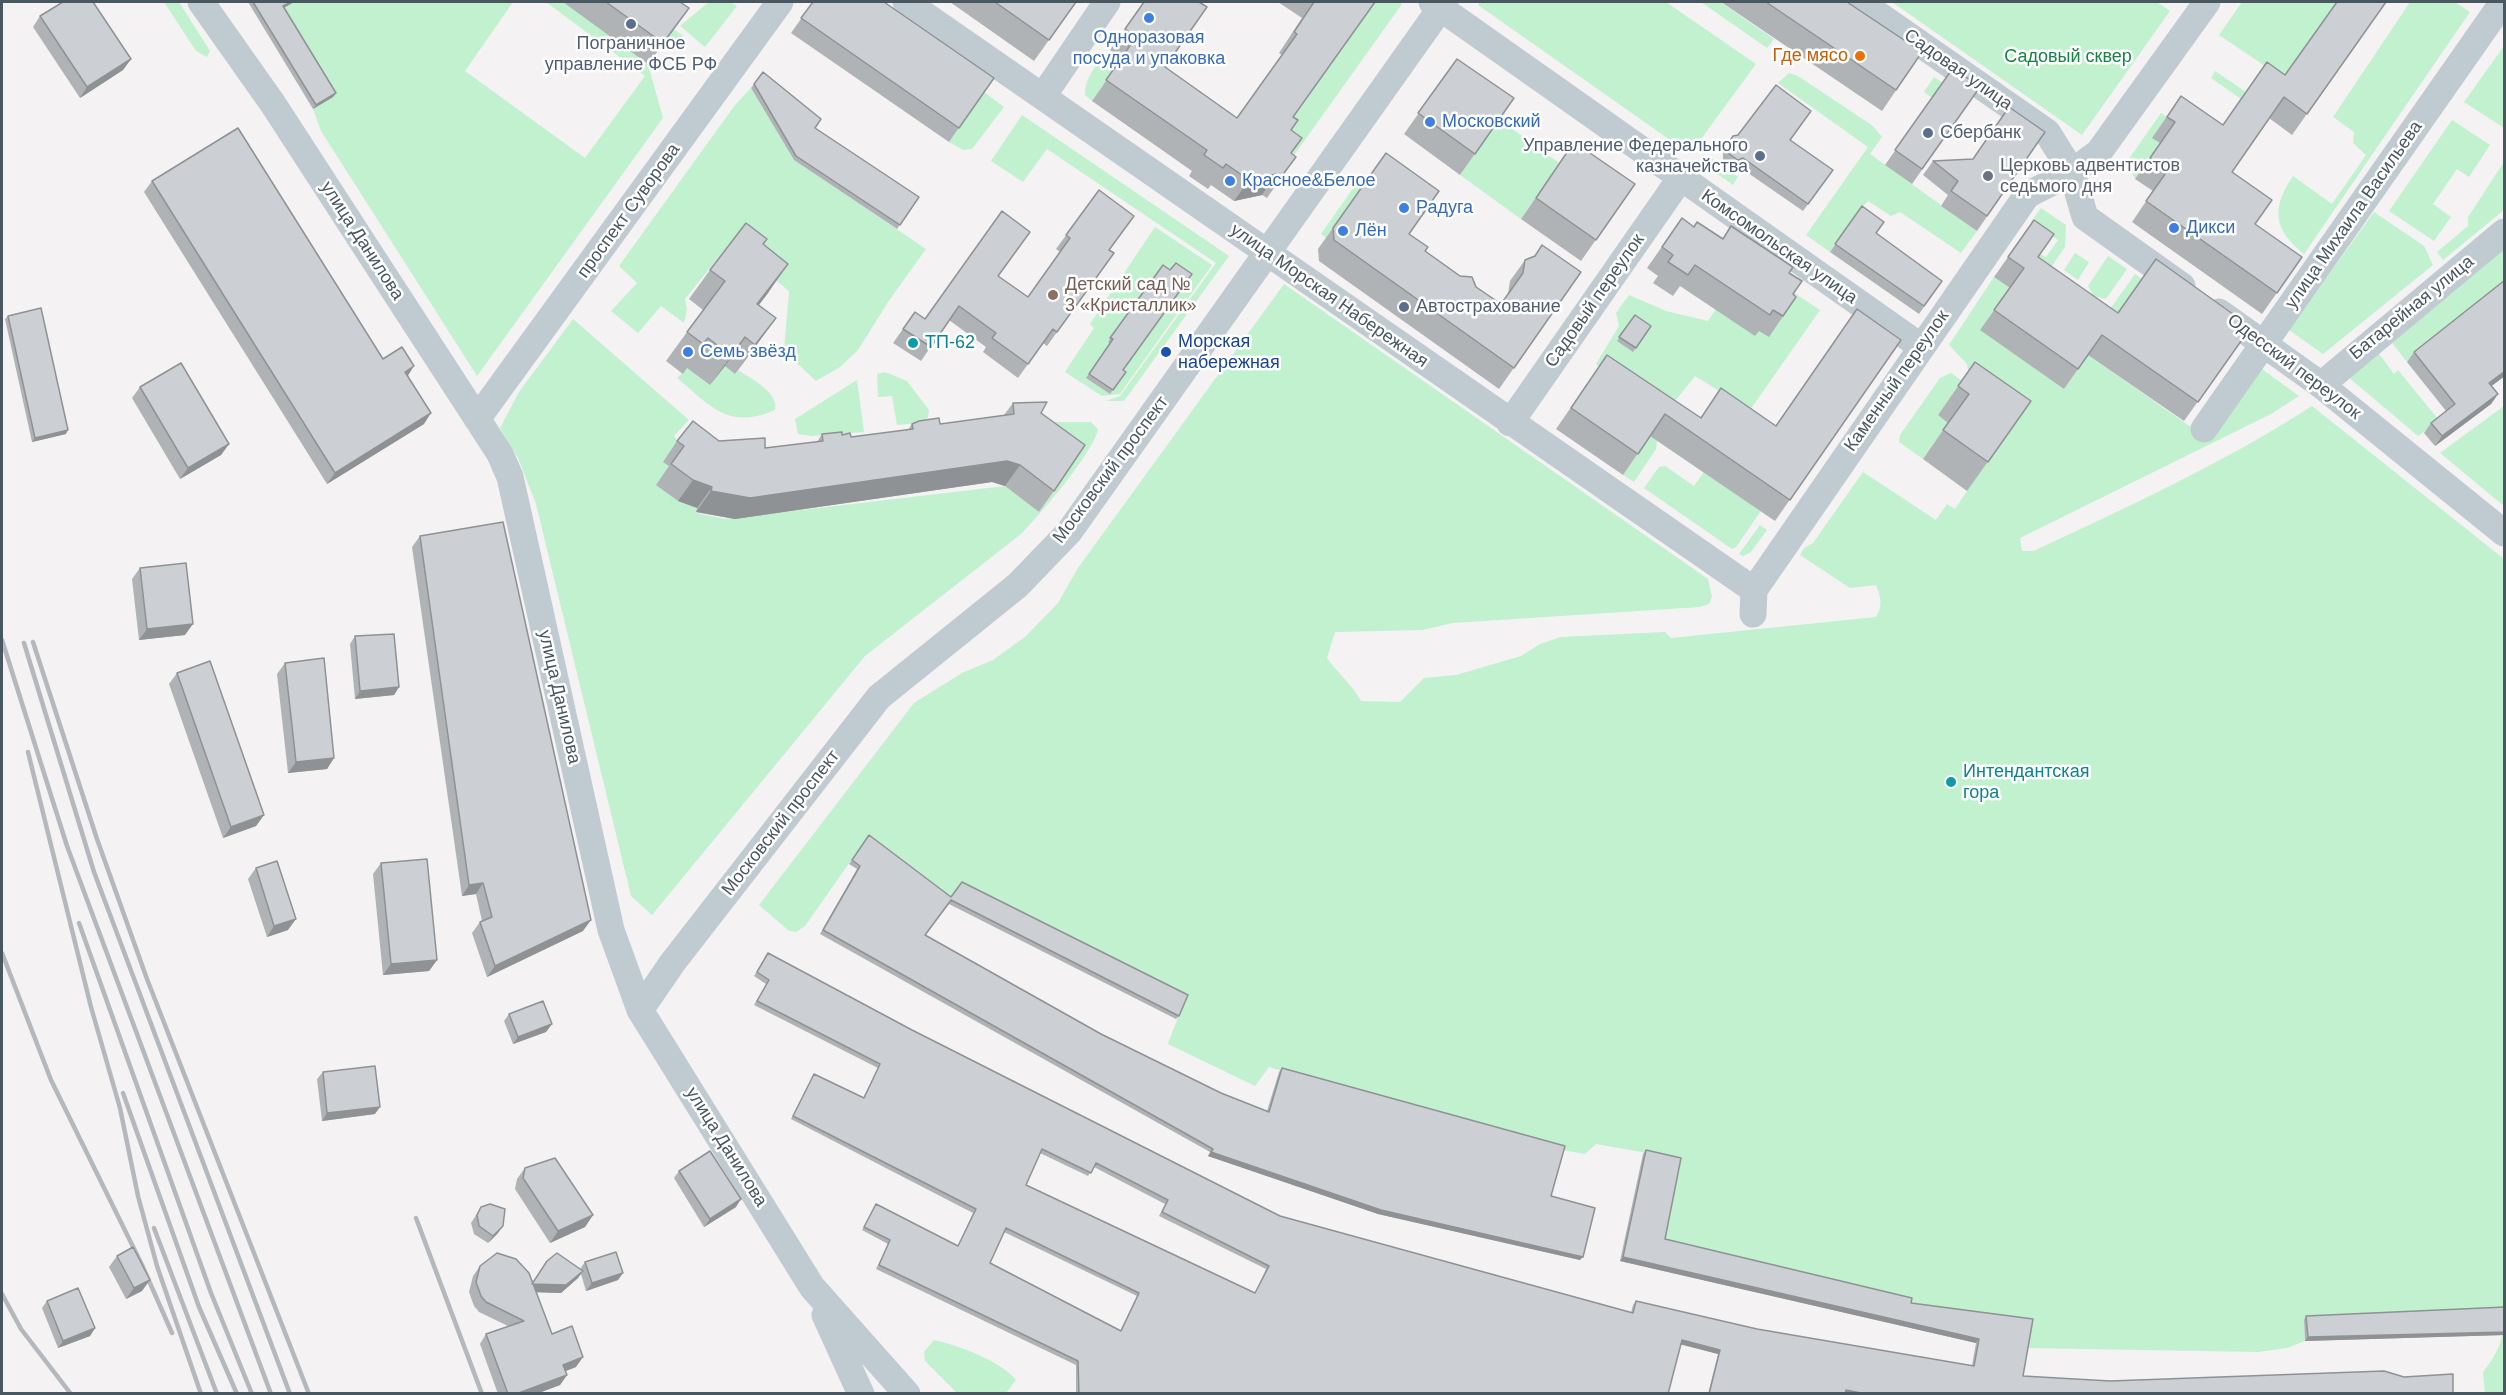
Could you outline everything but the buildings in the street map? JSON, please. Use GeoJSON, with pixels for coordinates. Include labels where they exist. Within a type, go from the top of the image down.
{"type":"FeatureCollection","features":[{"type":"Feature","properties":{"kind":"street","name":"улица Данилова"},"geometry":{"type":"LineString","coordinates":[[201,2],[273,104],[500,454],[510,477],[611,930],[640,1010],[812,1287],[907,1394]]}},
{"type":"Feature","properties":{"kind":"street","name":"проспект Суворова"},"geometry":{"type":"LineString","coordinates":[[477,419],[780,2]]}},
{"type":"Feature","properties":{"kind":"street","name":"улица Морская Набережная"},"geometry":{"type":"LineString","coordinates":[[906,2],[1510,423],[1753,602]]}},
{"type":"Feature","properties":{"kind":"street"},"geometry":{"type":"LineString","coordinates":[[1043,96],[1107,2]]}},
{"type":"Feature","properties":{"kind":"street","name":"Садовая улица"},"geometry":{"type":"LineString","coordinates":[[1860,2],[2047,132],[2072,172]]}},
{"type":"Feature","properties":{"kind":"street","name":"Каменный переулок"},"geometry":{"type":"LineString","coordinates":[[1753,602],[1920,346],[2027,195],[2072,172],[2099,152],[2205,2]]}},
{"type":"Feature","properties":{"kind":"street","name":"улица Михаила Васильева"},"geometry":{"type":"LineString","coordinates":[[2204,429],[2503,2]]}},
{"type":"Feature","properties":{"kind":"street","name":"Комсомольская улица"},"geometry":{"type":"LineString","coordinates":[[1439,4],[1680,179],[1920,346]]}},
{"type":"Feature","properties":{"kind":"street","name":"Московский проспект"},"geometry":{"type":"LineString","coordinates":[[640,1010],[673,962],[879,697],[1018,585],[1069,532],[1268,253],[1439,4]]}},
{"type":"Feature","properties":{"kind":"street","name":"Одесский переулок"},"geometry":{"type":"LineString","coordinates":[[2072,172],[2085,217],[2321,385],[2505,533]]}},
{"type":"Feature","properties":{"kind":"street","name":"Садовый переулок"},"geometry":{"type":"LineString","coordinates":[[1510,423],[1680,179]]}},
{"type":"Feature","properties":{"kind":"street","name":"Батарейная улица"},"geometry":{"type":"LineString","coordinates":[[2321,385],[2505,232]]}},
{"type":"Feature","properties":{"kind":"street"},"geometry":{"type":"LineString","coordinates":[[812,1287],[861,1394]]}},
{"type":"Feature","properties":{"kind":"green space"},"geometry":{"type":"Polygon","coordinates":[[[164,2],[179,2],[210,51],[207,57],[196,51],[164,2]]]}},
{"type":"Feature","properties":{"kind":"green space"},"geometry":{"type":"Polygon","coordinates":[[[294,2],[513,2],[465,71],[585,158],[645,76],[546,2],[637,2],[683,36],[675,48],[665,41],[648,64],[663,118],[477,376],[321,131],[313,109],[333,97],[280,10],[294,2]]]}},
{"type":"Feature","properties":{"kind":"green space"},"geometry":{"type":"Polygon","coordinates":[[[709,2],[730,2],[737,6],[705,47],[680,26],[709,2]]]}},
{"type":"Feature","properties":{"kind":"green space"},"geometry":{"type":"Polygon","coordinates":[[[1362,2],[1399,2],[1402,4],[1292,158],[1279,138],[1371,8],[1362,2]]]}},
{"type":"Feature","properties":{"kind":"green space"},"geometry":{"type":"Polygon","coordinates":[[[1480,2],[1666,2],[1756,64],[1690,154],[1478,5],[1480,2]]]}},
{"type":"Feature","properties":{"kind":"green space"},"geometry":{"type":"Polygon","coordinates":[[[1701,2],[1720,2],[1774,39],[1767,48],[1701,2]]]}},
{"type":"Feature","properties":{"kind":"green space","name":"Садовый сквер"},"geometry":{"type":"Polygon","coordinates":[[[1892,2],[2157,2],[2170,11],[2082,135],[1892,2]]]}},
{"type":"Feature","properties":{"kind":"green space"},"geometry":{"type":"Polygon","coordinates":[[[2242,2],[2337,2],[2283,78],[2219,35],[2242,2]]]}},
{"type":"Feature","properties":{"kind":"green space"},"geometry":{"type":"Polygon","coordinates":[[[2410,2],[2455,2],[2470,12],[2304,254],[2286,236],[2281,227],[2279,209],[2281,199],[2293,176],[2332,204],[2366,155],[2353,143],[2354,132],[2333,117],[2410,2]]]}},
{"type":"Feature","properties":{"kind":"green space"},"geometry":{"type":"Polygon","coordinates":[[[2504,46],[2504,128],[2464,102],[2504,46]]]}},
{"type":"Feature","properties":{"kind":"green space"},"geometry":{"type":"Polygon","coordinates":[[[1102,57],[1116,66],[1092,101],[1085,95],[1086,84],[1102,57]]]}},
{"type":"Feature","properties":{"kind":"green space"},"geometry":{"type":"Polygon","coordinates":[[[2215,71],[2246,92],[2241,99],[2211,78],[2215,71]]]}},
{"type":"Feature","properties":{"kind":"green space"},"geometry":{"type":"Polygon","coordinates":[[[1789,73],[1798,76],[1873,126],[1882,137],[1870,154],[1977,231],[1961,253],[1900,212],[1891,216],[1868,201],[1830,252],[1806,235],[1868,147],[1778,83],[1789,73]]]}},
{"type":"Feature","properties":{"kind":"green space"},"geometry":{"type":"Polygon","coordinates":[[[1934,77],[1943,83],[1932,98],[1924,92],[1934,77]]]}},
{"type":"Feature","properties":{"kind":"green space"},"geometry":{"type":"Polygon","coordinates":[[[751,88],[794,160],[926,249],[888,302],[858,350],[840,367],[816,381],[784,351],[789,291],[730,243],[685,299],[687,310],[684,323],[661,306],[638,333],[611,311],[637,283],[619,266],[735,105],[751,88]]]}},
{"type":"Feature","properties":{"kind":"green space"},"geometry":{"type":"Polygon","coordinates":[[[984,92],[1004,107],[972,149],[963,150],[949,142],[984,92]]]}},
{"type":"Feature","properties":{"kind":"green space"},"geometry":{"type":"Polygon","coordinates":[[[2161,113],[2167,117],[2160,143],[2135,179],[2128,165],[2129,159],[2161,113]]]}},
{"type":"Feature","properties":{"kind":"green space"},"geometry":{"type":"Polygon","coordinates":[[[1022,115],[1229,256],[1124,401],[1106,401],[1120,396],[1216,263],[1047,149],[1023,182],[991,161],[1022,115]]]}},
{"type":"Feature","properties":{"kind":"green space"},"geometry":{"type":"Polygon","coordinates":[[[1499,119],[1559,163],[1521,219],[1460,175],[1499,119]]]}},
{"type":"Feature","properties":{"kind":"green space"},"geometry":{"type":"Polygon","coordinates":[[[2452,120],[2490,145],[2469,177],[2457,169],[2433,204],[2451,217],[2434,241],[2389,211],[2452,120]]]}},
{"type":"Feature","properties":{"kind":"green space"},"geometry":{"type":"Polygon","coordinates":[[[1711,158],[1738,177],[1733,185],[1706,166],[1711,158]]]}},
{"type":"Feature","properties":{"kind":"green space"},"geometry":{"type":"Polygon","coordinates":[[[2504,162],[2504,210],[2443,260],[2437,252],[2468,226],[2468,217],[2504,162]]]}},
{"type":"Feature","properties":{"kind":"green space"},"geometry":{"type":"Polygon","coordinates":[[[1359,180],[1364,184],[1326,238],[1321,234],[1359,180]]]}},
{"type":"Feature","properties":{"kind":"green space"},"geometry":{"type":"Polygon","coordinates":[[[2041,208],[2066,225],[2065,247],[2038,286],[2024,277],[2040,254],[2046,257],[2058,240],[2031,222],[2041,208]]]}},
{"type":"Feature","properties":{"kind":"green space"},"geometry":{"type":"Polygon","coordinates":[[[2374,212],[2424,246],[2433,265],[2323,354],[2289,330],[2374,212]]]}},
{"type":"Feature","properties":{"kind":"green space"},"geometry":{"type":"Polygon","coordinates":[[[1155,227],[1212,265],[1120,394],[1102,396],[1065,372],[1094,328],[1090,324],[1155,227]]]}},
{"type":"Feature","properties":{"kind":"green space"},"geometry":{"type":"Polygon","coordinates":[[[2504,245],[2504,285],[2407,362],[2390,340],[2504,245]]]}},
{"type":"Feature","properties":{"kind":"green space"},"geometry":{"type":"Polygon","coordinates":[[[2075,253],[2089,262],[2078,280],[2064,270],[2075,253]]]}},
{"type":"Feature","properties":{"kind":"green space"},"geometry":{"type":"Polygon","coordinates":[[[2108,256],[2127,269],[2106,299],[2094,296],[2088,286],[2108,256]]]}},
{"type":"Feature","properties":{"kind":"green space"},"geometry":{"type":"Polygon","coordinates":[[[2135,274],[2142,279],[2104,333],[2110,309],[2135,274]]]}},
{"type":"Feature","properties":{"kind":"green space"},"geometry":{"type":"Polygon","coordinates":[[[1994,277],[2010,288],[2064,389],[2088,355],[2188,425],[2215,434],[2262,369],[2299,396],[2271,414],[2020,538],[2022,551],[2034,551],[2176,483],[2279,427],[2312,406],[2504,559],[2504,1393],[2485,1393],[2483,1372],[2500,1344],[2503,1311],[2304,1320],[2305,1341],[2287,1348],[2258,1352],[2026,1348],[1910,1302],[1662,1243],[1681,1159],[1596,1144],[1585,1154],[1562,1150],[1269,1067],[1255,1086],[1168,1044],[1185,999],[948,901],[866,839],[805,926],[796,932],[789,931],[759,905],[914,703],[962,673],[993,660],[1025,637],[1058,603],[1078,568],[1284,284],[1708,579],[1712,597],[1709,604],[1700,607],[1453,623],[1422,630],[1335,632],[1327,658],[1361,701],[1400,702],[1424,678],[1456,675],[1521,656],[1540,644],[1561,637],[1665,632],[1671,638],[1876,617],[1880,609],[1880,601],[1876,585],[1850,588],[1800,555],[1804,548],[1813,543],[1863,472],[1936,520],[1947,504],[1955,509],[1967,491],[1970,380],[1967,364],[1949,345],[1994,277]]]}},
{"type":"Feature","properties":{"kind":"green space"},"geometry":{"type":"Polygon","coordinates":[[[1773,279],[1820,310],[1750,410],[1695,376],[1667,411],[1596,364],[1619,326],[1616,313],[1629,295],[1666,311],[1708,321],[1716,309],[1755,335],[1773,279]]]}},
{"type":"Feature","properties":{"kind":"green space"},"geometry":{"type":"Polygon","coordinates":[[[573,319],[689,420],[674,436],[678,442],[670,467],[657,485],[678,501],[697,508],[696,513],[725,519],[1005,486],[1039,512],[1058,486],[1044,422],[1091,422],[1098,429],[1077,468],[1021,534],[865,656],[652,915],[631,896],[536,504],[518,458],[500,428],[519,392],[573,319]]]}},
{"type":"Feature","properties":{"kind":"green space"},"geometry":{"type":"Polygon","coordinates":[[[2377,351],[2394,374],[2398,370],[2438,419],[2418,436],[2347,376],[2377,351]]]}},
{"type":"Feature","properties":{"kind":"green space"},"geometry":{"type":"Polygon","coordinates":[[[725,366],[735,374],[738,370],[763,387],[773,397],[775,410],[745,418],[733,416],[711,406],[677,378],[687,368],[710,385],[725,366]]]}},
{"type":"Feature","properties":{"kind":"green space"},"geometry":{"type":"Polygon","coordinates":[[[885,372],[907,381],[929,410],[926,428],[918,423],[897,425],[892,396],[878,397],[877,374],[885,372]]]}},
{"type":"Feature","properties":{"kind":"green space"},"geometry":{"type":"Polygon","coordinates":[[[1951,373],[1983,396],[1938,415],[1949,423],[1923,459],[1899,442],[1900,435],[1940,378],[1951,373]]]}},
{"type":"Feature","properties":{"kind":"green space"},"geometry":{"type":"Polygon","coordinates":[[[857,380],[864,432],[812,436],[798,434],[795,419],[857,380]]]}},
{"type":"Feature","properties":{"kind":"green space"},"geometry":{"type":"Polygon","coordinates":[[[2504,406],[2504,506],[2440,453],[2504,406]]]}},
{"type":"Feature","properties":{"kind":"green space"},"geometry":{"type":"Polygon","coordinates":[[[1660,421],[1656,449],[1634,482],[1623,475],[1660,421]]]}},
{"type":"Feature","properties":{"kind":"green space"},"geometry":{"type":"Polygon","coordinates":[[[1665,466],[1694,486],[1704,472],[1761,511],[1736,547],[1732,549],[1644,488],[1659,467],[1665,466]]]}},
{"type":"Feature","properties":{"kind":"green space"},"geometry":{"type":"Polygon","coordinates":[[[1760,525],[1767,530],[1751,552],[1743,556],[1739,554],[1760,525]]]}},
{"type":"Feature","properties":{"kind":"green space"},"geometry":{"type":"Polygon","coordinates":[[[934,1340],[990,1360],[1016,1380],[1006,1393],[957,1393],[925,1361],[924,1352],[934,1340]]]}},
{"type":"Feature","properties":{"kind":"railway"},"geometry":{"type":"LineString","coordinates":[[2,640],[67,846],[271,1394]]}},
{"type":"Feature","properties":{"kind":"railway"},"geometry":{"type":"LineString","coordinates":[[33,642],[97,839],[147,979],[309,1394]]}},
{"type":"Feature","properties":{"kind":"railway"},"geometry":{"type":"LineString","coordinates":[[24,643],[94,872],[290,1394]]}},
{"type":"Feature","properties":{"kind":"railway"},"geometry":{"type":"LineString","coordinates":[[28,752],[91,1007],[120,1108],[138,1196],[157,1266],[201,1394]]}},
{"type":"Feature","properties":{"kind":"railway"},"geometry":{"type":"LineString","coordinates":[[79,923],[211,1293],[252,1394]]}},
{"type":"Feature","properties":{"kind":"railway"},"geometry":{"type":"LineString","coordinates":[[2,953],[51,1080],[142,1265],[172,1333]]}},
{"type":"Feature","properties":{"kind":"railway"},"geometry":{"type":"LineString","coordinates":[[123,1093],[199,1307],[237,1394]]}},
{"type":"Feature","properties":{"kind":"railway"},"geometry":{"type":"LineString","coordinates":[[416,1218],[482,1394]]}},
{"type":"Feature","properties":{"kind":"railway"},"geometry":{"type":"LineString","coordinates":[[154,1228],[217,1394]]}},
{"type":"Feature","properties":{"kind":"railway"},"geometry":{"type":"LineString","coordinates":[[2,1294],[21,1329],[71,1394]]}},
{"type":"Feature","properties":{"kind":"place","name":"Одноразовая посуда и упаковка"},"geometry":{"type":"Point","coordinates":[1149,18]}},
{"type":"Feature","properties":{"kind":"place","name":"Пограничное управление ФСБ РФ"},"geometry":{"type":"Point","coordinates":[631,24]}},
{"type":"Feature","properties":{"kind":"place","name":"Где мясо"},"geometry":{"type":"Point","coordinates":[1860,56]}},
{"type":"Feature","properties":{"kind":"place","name":"Московский"},"geometry":{"type":"Point","coordinates":[1430,122]}},
{"type":"Feature","properties":{"kind":"place","name":"Сбербанк"},"geometry":{"type":"Point","coordinates":[1928,133]}},
{"type":"Feature","properties":{"kind":"place","name":"Управление Федерального казначейства"},"geometry":{"type":"Point","coordinates":[1760,156]}},
{"type":"Feature","properties":{"kind":"place","name":"Церковь адвентистов седьмого дня"},"geometry":{"type":"Point","coordinates":[1988,176]}},
{"type":"Feature","properties":{"kind":"place","name":"Красное&Белое"},"geometry":{"type":"Point","coordinates":[1230,181]}},
{"type":"Feature","properties":{"kind":"place","name":"Радуга"},"geometry":{"type":"Point","coordinates":[1404,208]}},
{"type":"Feature","properties":{"kind":"place","name":"Дикси"},"geometry":{"type":"Point","coordinates":[2174,228]}},
{"type":"Feature","properties":{"kind":"place","name":"Лён"},"geometry":{"type":"Point","coordinates":[1343,231]}},
{"type":"Feature","properties":{"kind":"place","name":"Детский сад № 3 «Кристаллик»"},"geometry":{"type":"Point","coordinates":[1053,295]}},
{"type":"Feature","properties":{"kind":"place","name":"Автострахование"},"geometry":{"type":"Point","coordinates":[1404,307]}},
{"type":"Feature","properties":{"kind":"place","name":"ТП-62"},"geometry":{"type":"Point","coordinates":[913,343]}},
{"type":"Feature","properties":{"kind":"place","name":"Семь звёзд"},"geometry":{"type":"Point","coordinates":[688,352]}},
{"type":"Feature","properties":{"kind":"place","name":"Морская набережная"},"geometry":{"type":"Point","coordinates":[1166,352]}},
{"type":"Feature","properties":{"kind":"place","name":"Интендантская гора"},"geometry":{"type":"Point","coordinates":[1951,782]}}]}
